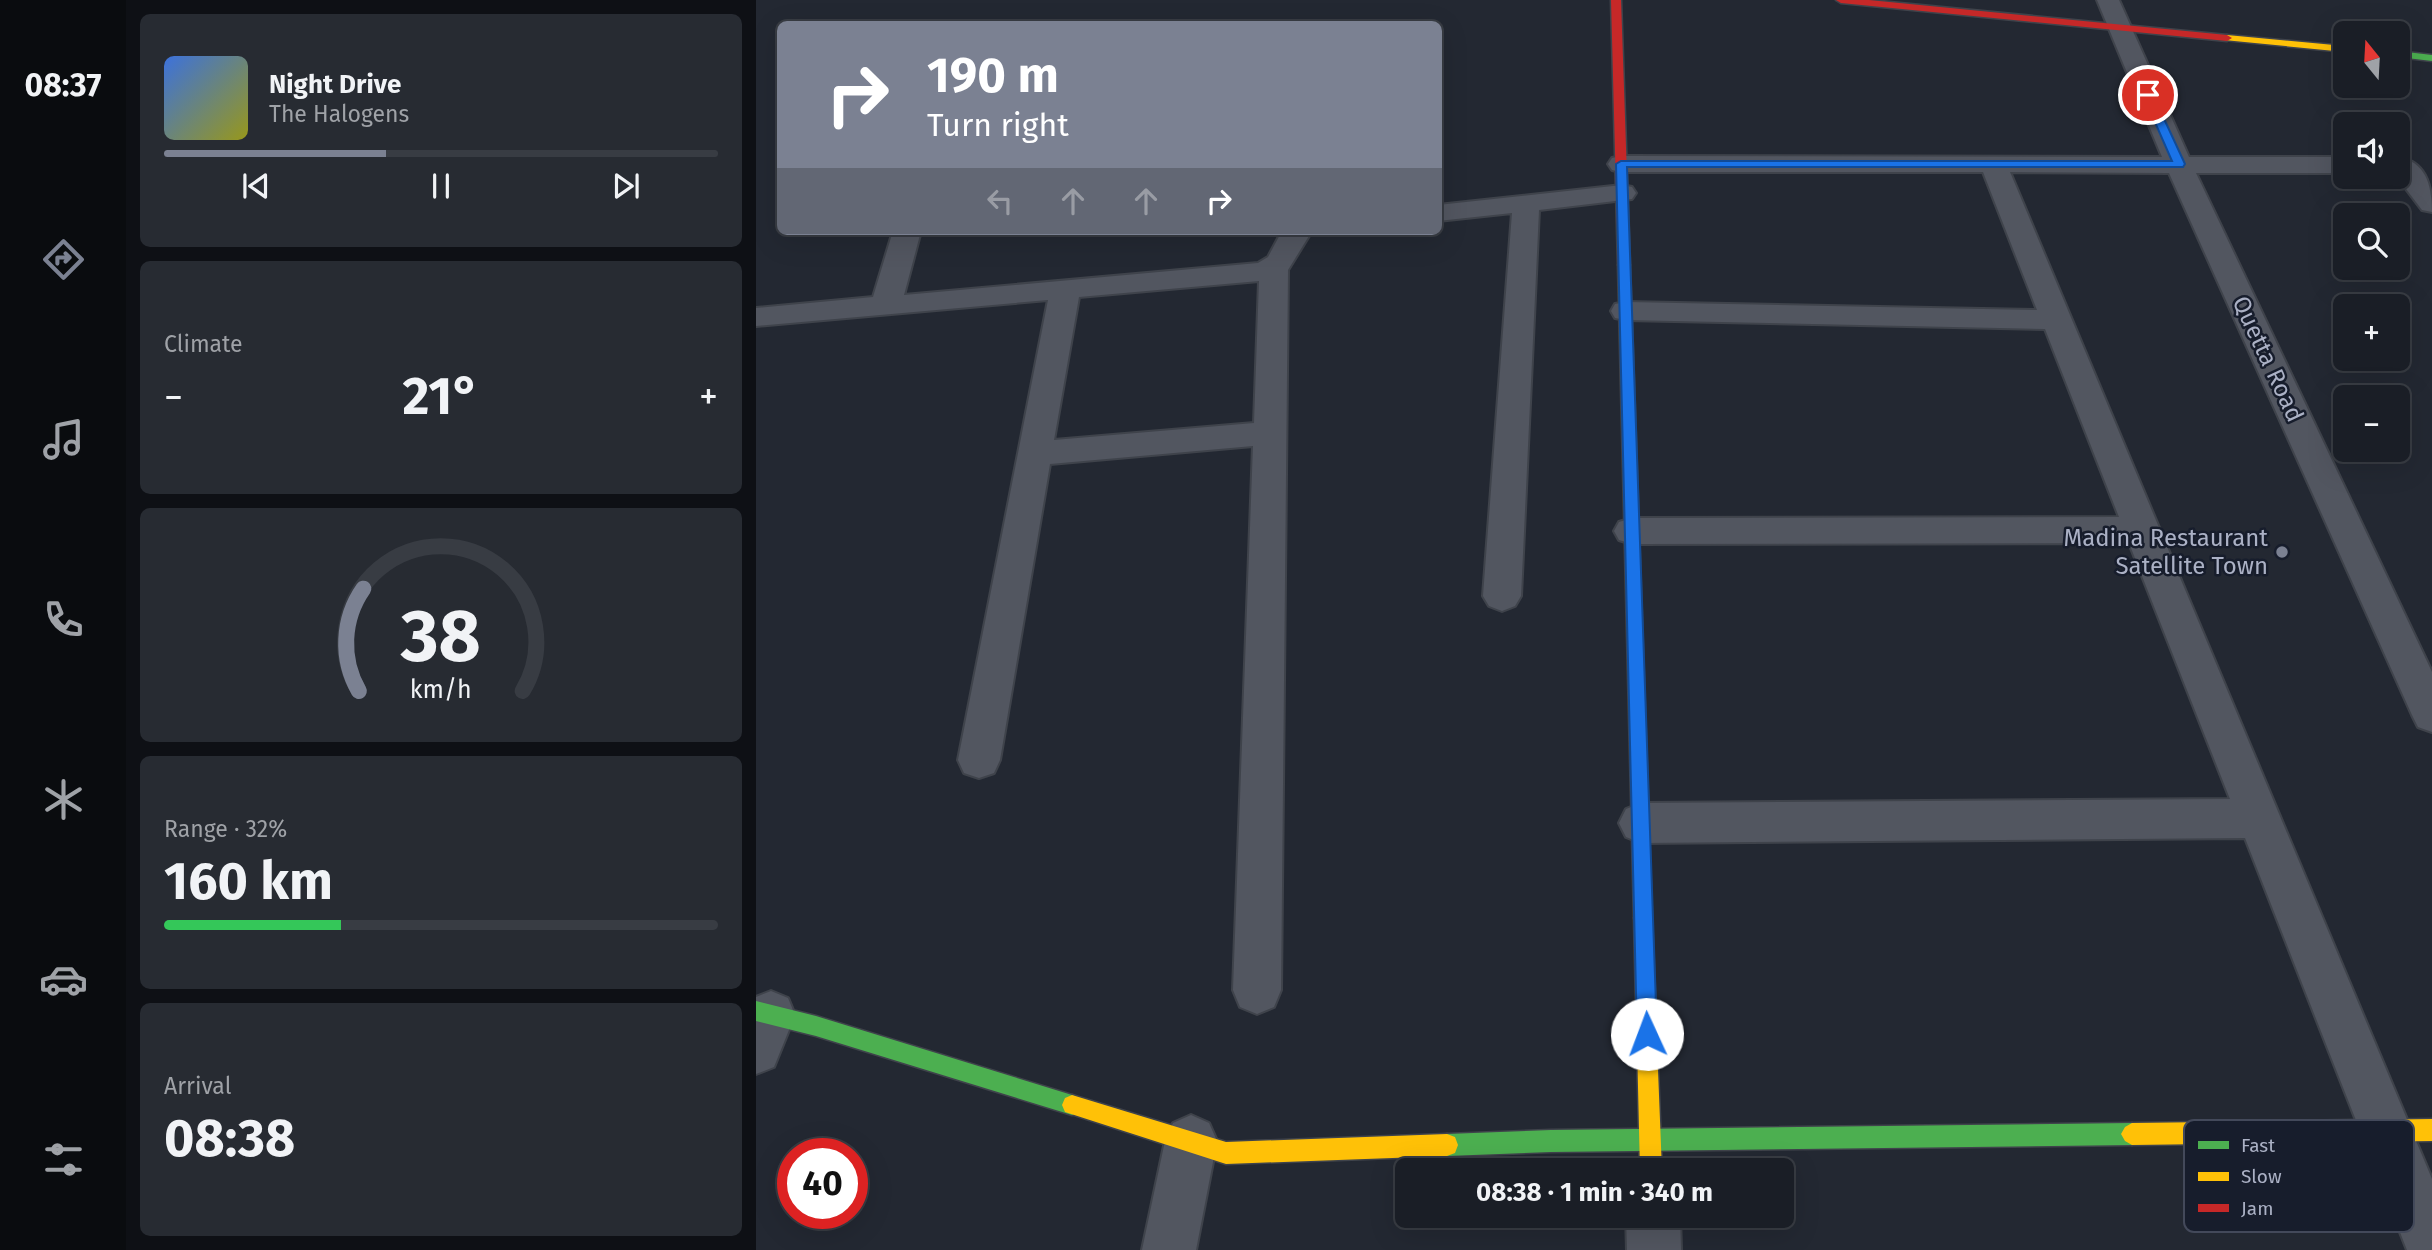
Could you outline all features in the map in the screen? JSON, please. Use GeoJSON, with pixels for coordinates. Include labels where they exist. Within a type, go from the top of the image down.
{"type":"FeatureCollection","features":[{"type":"Feature","properties":{"kind":"street"},"geometry":{"type":"LineString","coordinates":[[1616,0],[1651,1158]]}},
{"type":"Feature","properties":{"kind":"street"},"geometry":{"type":"LineString","coordinates":[[1841,0],[2113,13],[2333,47]]}},
{"type":"Feature","properties":{"kind":"street","name":"Quetta Road"},"geometry":{"type":"LineString","coordinates":[[2113,13],[2179,164],[2432,715]]}},
{"type":"Feature","properties":{"kind":"street"},"geometry":{"type":"LineString","coordinates":[[2410,55],[2432,58]]}},
{"type":"Feature","properties":{"kind":"street"},"geometry":{"type":"LineString","coordinates":[[1621,164],[2333,165]]}},
{"type":"Feature","properties":{"kind":"street"},"geometry":{"type":"LineString","coordinates":[[1993,164],[2381,1120]]}},
{"type":"Feature","properties":{"kind":"street"},"geometry":{"type":"LineString","coordinates":[[2410,166],[2432,166]]}},
{"type":"Feature","properties":{"kind":"street"},"geometry":{"type":"LineString","coordinates":[[2410,178],[2432,204]]}},
{"type":"Feature","properties":{"kind":"street"},"geometry":{"type":"LineString","coordinates":[[1442,213],[1622,193]]}},
{"type":"Feature","properties":{"kind":"street"},"geometry":{"type":"LineString","coordinates":[[1502,596],[1527,204]]}},
{"type":"Feature","properties":{"kind":"street"},"geometry":{"type":"LineString","coordinates":[[886,305],[906,235]]}},
{"type":"Feature","properties":{"kind":"street"},"geometry":{"type":"LineString","coordinates":[[756,317],[1274,270],[1281,264],[1294,235]]}},
{"type":"Feature","properties":{"kind":"street"},"geometry":{"type":"LineString","coordinates":[[1257,990],[1274,270]]}},
{"type":"Feature","properties":{"kind":"street"},"geometry":{"type":"LineString","coordinates":[[979,760],[1065,290]]}},
{"type":"Feature","properties":{"kind":"street"},"geometry":{"type":"LineString","coordinates":[[1626,311],[2056,320]]}},
{"type":"Feature","properties":{"kind":"street"},"geometry":{"type":"LineString","coordinates":[[1034,454],[1271,433]]}},
{"type":"Feature","properties":{"kind":"street"},"geometry":{"type":"LineString","coordinates":[[1632,531],[2142,530]]}},
{"type":"Feature","properties":{"kind":"street"},"geometry":{"type":"LineString","coordinates":[[1641,823],[2259,818]]}},
{"type":"Feature","properties":{"kind":"street"},"geometry":{"type":"LineString","coordinates":[[761,1025],[1191,1141],[1226,1153],[1650,1139],[2184,1132]]}},
{"type":"Feature","properties":{"kind":"street"},"geometry":{"type":"LineString","coordinates":[[2414,1130],[2432,1130]]}},
{"type":"Feature","properties":{"kind":"street"},"geometry":{"type":"LineString","coordinates":[[1169,1250],[1191,1141]]}},
{"type":"Feature","properties":{"kind":"street"},"geometry":{"type":"LineString","coordinates":[[2414,1200],[2432,1244]]}},
{"type":"Feature","properties":{"kind":"street"},"geometry":{"type":"LineString","coordinates":[[1653,1228],[1654,1250]]}},
{"type":"Feature","properties":{"kind":"traffic: fast"},"geometry":{"type":"LineString","coordinates":[[2410,55],[2432,58]]}},
{"type":"Feature","properties":{"kind":"traffic: fast"},"geometry":{"type":"LineString","coordinates":[[1624,265],[1643,918]]}},
{"type":"Feature","properties":{"kind":"traffic: fast"},"geometry":{"type":"LineString","coordinates":[[756,1011],[816,1026],[1072,1105]]}},
{"type":"Feature","properties":{"kind":"traffic: fast"},"geometry":{"type":"LineString","coordinates":[[1447,1145],[1551,1141],[2132,1134]]}},
{"type":"Feature","properties":{"kind":"traffic: slow"},"geometry":{"type":"LineString","coordinates":[[2227,38],[2333,48]]}},
{"type":"Feature","properties":{"kind":"traffic: slow"},"geometry":{"type":"LineString","coordinates":[[1643,918],[1651,1158]]}},
{"type":"Feature","properties":{"kind":"traffic: slow"},"geometry":{"type":"LineString","coordinates":[[1072,1105],[1226,1153],[1447,1145]]}},
{"type":"Feature","properties":{"kind":"traffic: slow"},"geometry":{"type":"LineString","coordinates":[[2414,1130],[2432,1130]]}},
{"type":"Feature","properties":{"kind":"traffic: slow"},"geometry":{"type":"LineString","coordinates":[[2132,1134],[2184,1133]]}},
{"type":"Feature","properties":{"kind":"traffic: jam"},"geometry":{"type":"LineString","coordinates":[[1616,0],[1624,265]]}},
{"type":"Feature","properties":{"kind":"traffic: jam"},"geometry":{"type":"LineString","coordinates":[[1841,0],[2227,38]]}},
{"type":"Feature","properties":{"kind":"place","name":"Madina Restaurant Satellite Town"},"geometry":{"type":"Point","coordinates":[2282,552]}},
{"type":"Feature","properties":{"kind":"route"},"geometry":{"type":"LineString","coordinates":[[1647,1034],[1621,164],[2179,164],[2148,95]]}}]}
